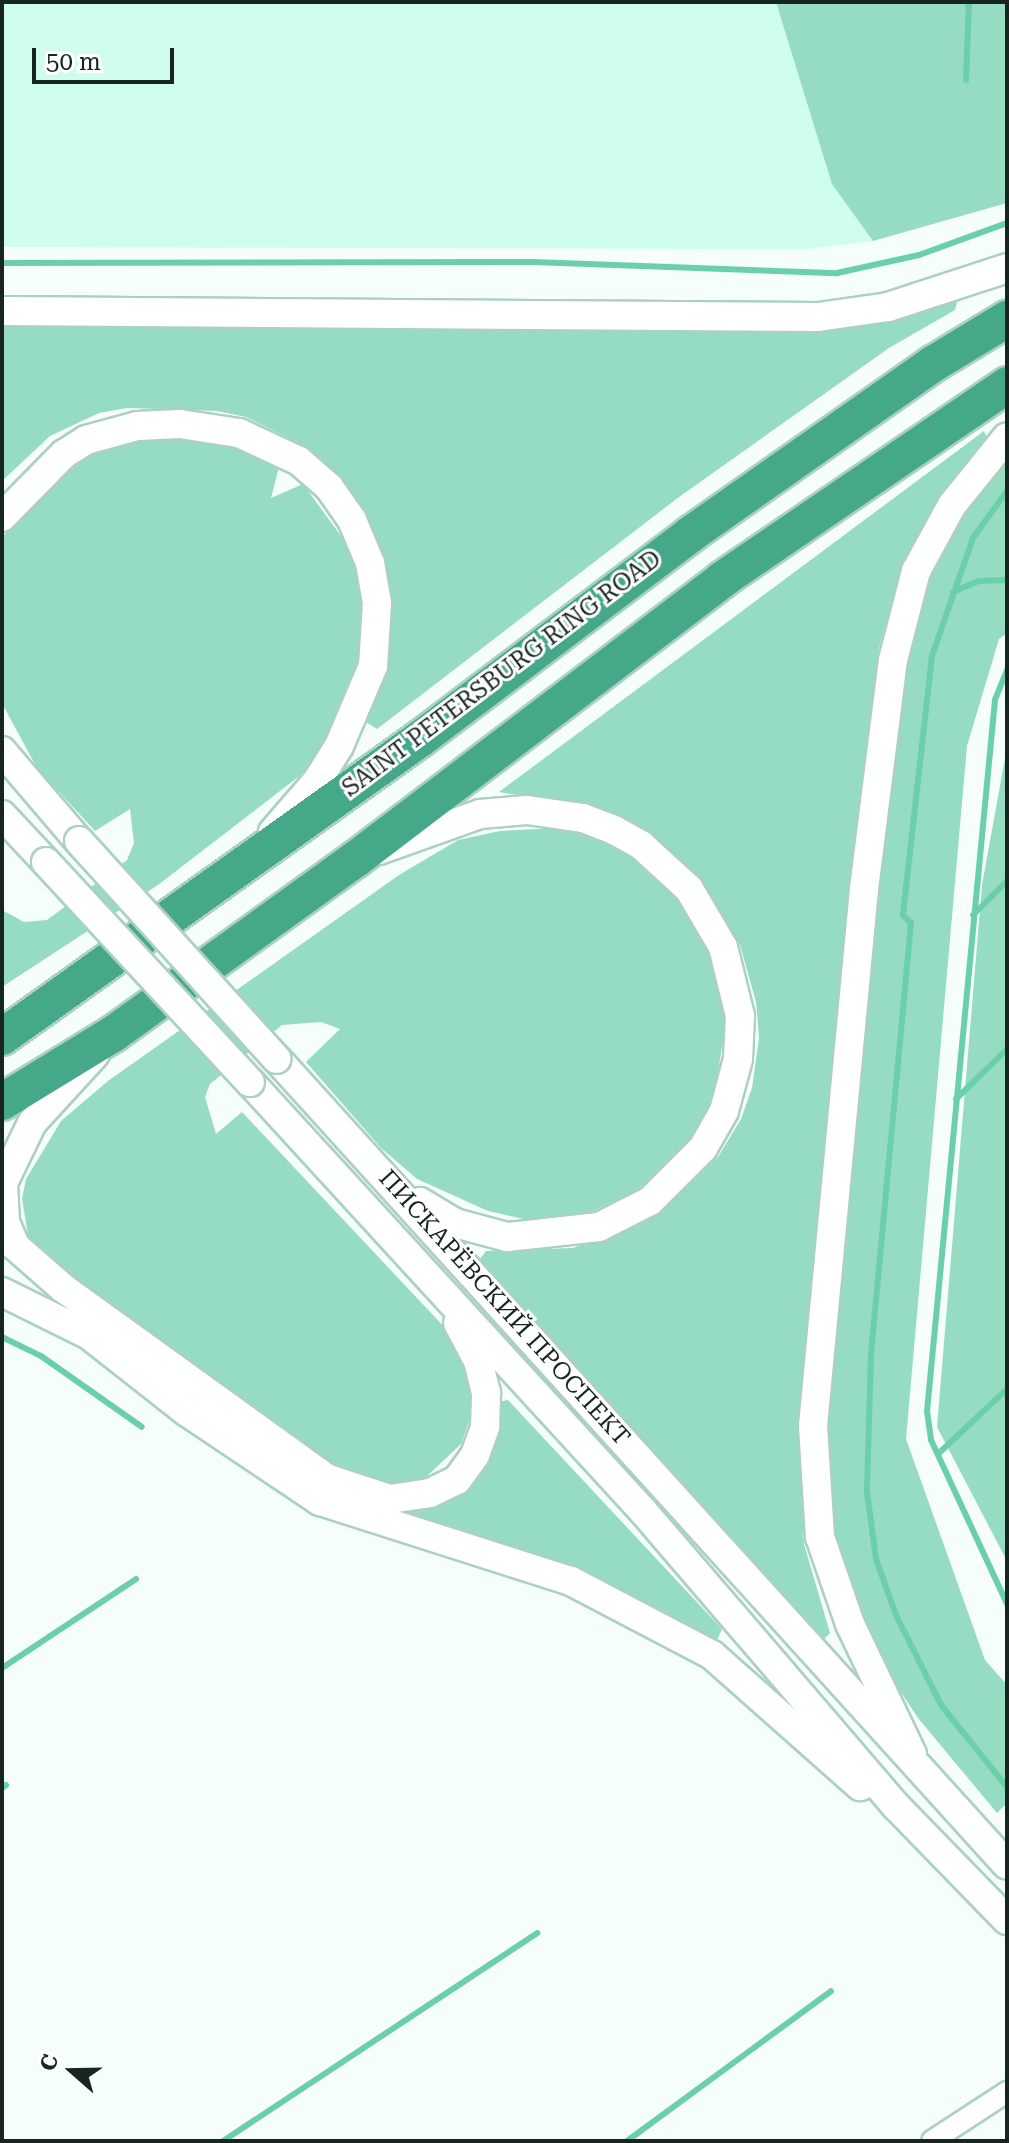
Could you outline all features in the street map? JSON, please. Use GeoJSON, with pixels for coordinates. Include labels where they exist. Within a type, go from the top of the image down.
{"type":"FeatureCollection","features":[{"type":"Feature","properties":{"kind":"highway","name":"SAINT PETERSBURG RING ROAD"},"geometry":{"type":"LineString","coordinates":[[5,1034],[420,739],[691,534],[933,364],[1007,319]]}},
{"type":"Feature","properties":{"kind":"highway"},"geometry":{"type":"LineString","coordinates":[[2,1102],[113,1034],[356,859],[723,579],[1007,385]]}},
{"type":"Feature","properties":{"kind":"main road"},"geometry":{"type":"LineString","coordinates":[[2,311],[818,317],[888,307],[1007,268]]}},
{"type":"Feature","properties":{"kind":"main road"},"geometry":{"type":"LineString","coordinates":[[2,517],[42,472],[86,440],[137,426],[180,424],[258,439],[299,461],[340,501],[370,563],[377,603],[373,666],[339,746],[318,780],[253,855]]}},
{"type":"Feature","properties":{"kind":"main road"},"geometry":{"type":"LineString","coordinates":[[912,1754],[850,1624],[820,1537],[813,1426],[864,889],[893,660],[916,571],[952,505],[1007,437]]}},
{"type":"Feature","properties":{"kind":"main road"},"geometry":{"type":"LineString","coordinates":[[2,738],[23,774]]}},
{"type":"Feature","properties":{"kind":"main road","name":"ПИСКАРЁВСКИЙ ПРОСПЕКТ"},"geometry":{"type":"LineString","coordinates":[[2,751],[79,841],[912,1754],[1007,1865]]}},
{"type":"Feature","properties":{"kind":"main road"},"geometry":{"type":"LineString","coordinates":[[356,859],[480,814],[527,810],[583,818],[614,830],[641,845],[689,889],[713,926],[738,1003],[741,1038],[734,1084],[703,1148],[650,1201],[599,1227],[507,1237],[455,1223],[415,1199],[367,1157]]}},
{"type":"Feature","properties":{"kind":"main road","name":"ПИСКАРЁВСКИЙ ПРОСПЕКТ"},"geometry":{"type":"LineString","coordinates":[[2,815],[439,1286],[643,1511],[896,1806],[1007,1920]]}},
{"type":"Feature","properties":{"kind":"main road"},"geometry":{"type":"LineString","coordinates":[[113,1034],[32,1123],[3,1183],[5,1222],[15,1246],[63,1288],[326,1478],[390,1499],[430,1493],[457,1480],[485,1427],[486,1393],[478,1361],[439,1286]]}},
{"type":"Feature","properties":{"kind":"main road"},"geometry":{"type":"LineString","coordinates":[[2,1292],[89,1335],[187,1412],[320,1501],[571,1581],[712,1655],[851,1781],[896,1806]]}},
{"type":"Feature","properties":{"kind":"street"},"geometry":{"type":"LineString","coordinates":[[932,2141],[1007,2092]]}},
{"type":"Feature","properties":{"kind":"shaded area"},"geometry":{"type":"Polygon","coordinates":[[[2,2],[921,2],[873,241],[807,249],[2,247],[2,2]]]}},
{"type":"Feature","properties":{"kind":"shaded area"},"geometry":{"type":"Polygon","coordinates":[[[776,2],[1007,2],[1007,203],[873,241],[832,184],[776,2]]]}},
{"type":"Feature","properties":{"kind":"shaded area"},"geometry":{"type":"Polygon","coordinates":[[[952,298],[957,302],[955,310],[889,348],[679,497],[377,729],[366,722],[387,669],[390,604],[363,513],[339,477],[299,443],[246,417],[217,411],[127,408],[99,413],[50,436],[2,481],[2,319],[833,327],[926,309],[952,298]]]}},
{"type":"Feature","properties":{"kind":"shaded area"},"geometry":{"type":"Polygon","coordinates":[[[984,431],[987,438],[934,506],[902,566],[878,651],[798,1429],[804,1544],[830,1633],[823,1640],[480,1259],[486,1251],[573,1248],[661,1212],[718,1157],[741,1119],[752,1088],[759,1038],[756,1002],[740,945],[711,896],[671,854],[528,797],[499,792],[984,431]]]}},
{"type":"Feature","properties":{"kind":"shaded area"},"geometry":{"type":"Polygon","coordinates":[[[173,435],[228,443],[279,467],[271,498],[303,484],[341,536],[359,575],[366,648],[329,747],[302,774],[158,885],[2,987],[2,910],[24,922],[47,920],[127,860],[134,843],[130,809],[95,831],[37,768],[4,707],[2,537],[68,466],[111,443],[173,435]]]}},
{"type":"Feature","properties":{"kind":"shaded area"},"geometry":{"type":"Polygon","coordinates":[[[1007,452],[1007,633],[999,639],[967,746],[906,1439],[985,1660],[1007,1685],[1007,1803],[997,1813],[918,1718],[875,1653],[836,1548],[825,1433],[903,665],[924,578],[963,511],[1007,452]]]}},
{"type":"Feature","properties":{"kind":"shaded area"},"geometry":{"type":"Polygon","coordinates":[[[1007,747],[1007,1561],[937,1427],[982,885],[1007,747]]]}},
{"type":"Feature","properties":{"kind":"shaded area"},"geometry":{"type":"Polygon","coordinates":[[[557,828],[586,835],[642,861],[687,902],[723,970],[728,1011],[714,1096],[698,1131],[668,1166],[632,1193],[593,1211],[541,1223],[488,1211],[417,1179],[381,1148],[306,1062],[340,1029],[321,1022],[282,1025],[210,1084],[205,1097],[216,1134],[242,1112],[448,1331],[461,1351],[470,1386],[470,1419],[461,1444],[424,1479],[388,1485],[328,1465],[60,1272],[28,1235],[22,1199],[26,1179],[61,1121],[108,1081],[399,875],[458,840],[500,831],[557,828]]]}},
{"type":"Feature","properties":{"kind":"shaded area"},"geometry":{"type":"Polygon","coordinates":[[[508,1400],[722,1629],[717,1640],[583,1573],[405,1518],[404,1513],[447,1500],[498,1402],[508,1400]]]}},
{"type":"Feature","properties":{"kind":"waterway"},"geometry":{"type":"LineString","coordinates":[[966,80],[969,2]]}},
{"type":"Feature","properties":{"kind":"waterway"},"geometry":{"type":"LineString","coordinates":[[2,263],[533,262],[837,273],[919,255],[1007,223]]}},
{"type":"Feature","properties":{"kind":"waterway"},"geometry":{"type":"LineString","coordinates":[[1007,491],[973,538],[932,656],[903,915],[911,923],[871,1354],[867,1492],[876,1559],[896,1615],[941,1705],[1007,1787]]}},
{"type":"Feature","properties":{"kind":"waterway"},"geometry":{"type":"LineString","coordinates":[[953,592],[979,581],[1007,580]]}},
{"type":"Feature","properties":{"kind":"waterway"},"geometry":{"type":"LineString","coordinates":[[1007,670],[995,700],[927,1411],[931,1440],[1007,1604]]}},
{"type":"Feature","properties":{"kind":"waterway"},"geometry":{"type":"LineString","coordinates":[[973,915],[1007,881]]}},
{"type":"Feature","properties":{"kind":"waterway"},"geometry":{"type":"LineString","coordinates":[[956,1099],[1007,1049]]}},
{"type":"Feature","properties":{"kind":"waterway"},"geometry":{"type":"LineString","coordinates":[[2,1337],[41,1356],[142,1427]]}},
{"type":"Feature","properties":{"kind":"waterway"},"geometry":{"type":"LineString","coordinates":[[938,1454],[1007,1389]]}},
{"type":"Feature","properties":{"kind":"waterway"},"geometry":{"type":"LineString","coordinates":[[2,1668],[136,1579]]}},
{"type":"Feature","properties":{"kind":"waterway"},"geometry":{"type":"LineString","coordinates":[[2,1788],[6,1785]]}},
{"type":"Feature","properties":{"kind":"waterway"},"geometry":{"type":"LineString","coordinates":[[223,2141],[537,1933]]}},
{"type":"Feature","properties":{"kind":"waterway"},"geometry":{"type":"LineString","coordinates":[[627,2141],[831,1991]]}}]}
